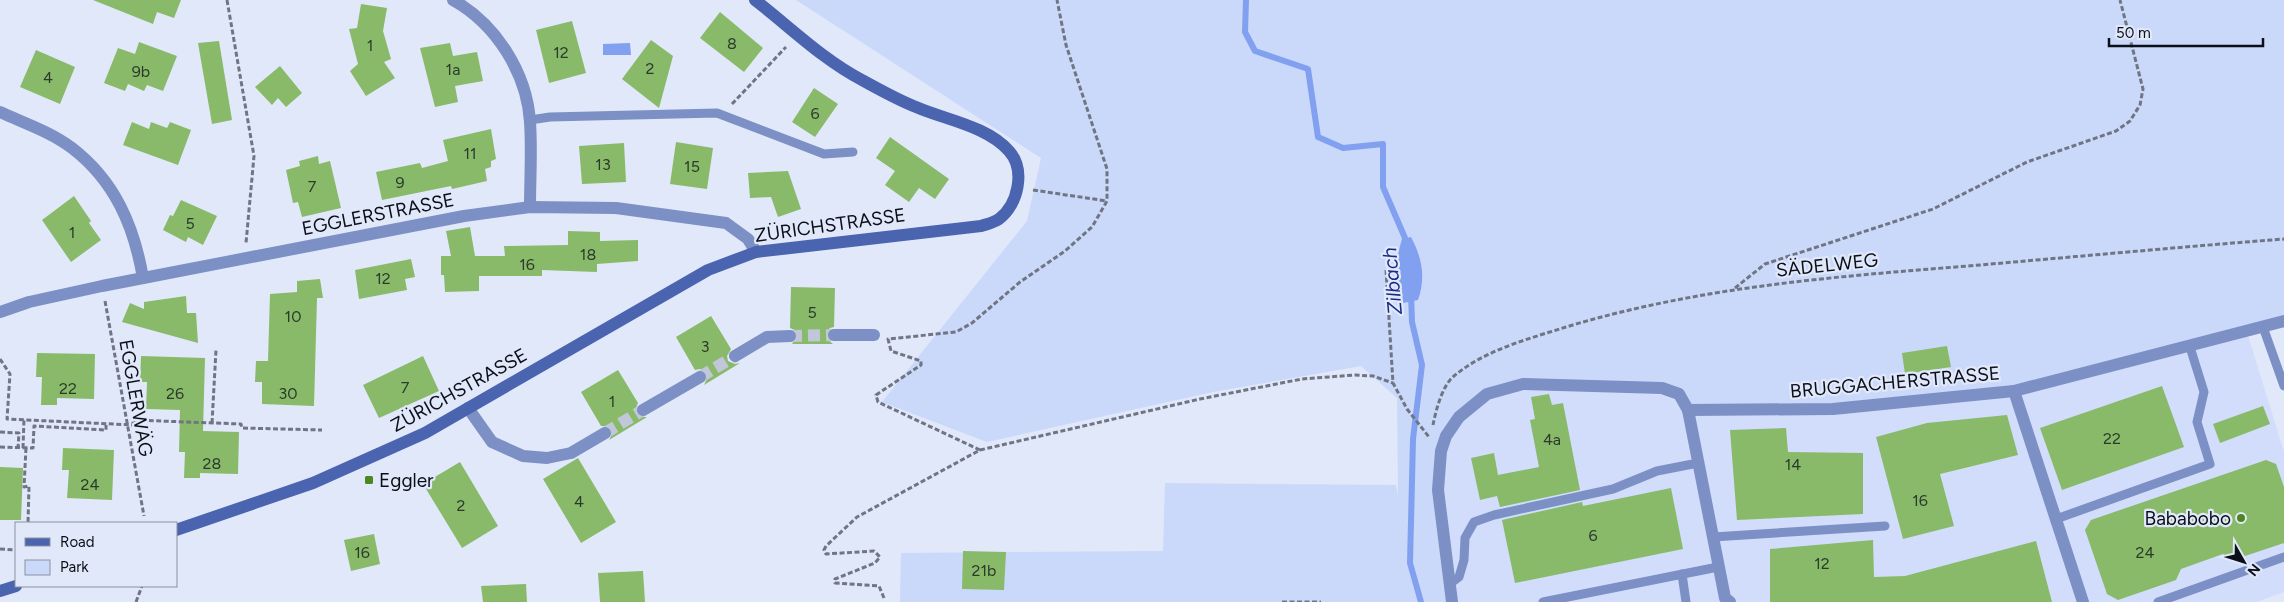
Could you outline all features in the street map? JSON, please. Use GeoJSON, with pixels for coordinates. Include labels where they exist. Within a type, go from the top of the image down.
{"type":"FeatureCollection","features":[{"type":"Feature","properties":{"kind":"main road"},"geometry":{"type":"LineString","coordinates":[[755,0],[797,36],[859,79],[916,107],[995,139],[1011,153],[1016,165],[1018,188]]}},
{"type":"Feature","properties":{"kind":"main road","name":"ZÜRICHSTRASSE"},"geometry":{"type":"LineString","coordinates":[[178,529],[313,483],[424,433],[708,270],[756,252],[981,226],[999,219],[1014,200],[1018,188]]}},
{"type":"Feature","properties":{"kind":"main road"},"geometry":{"type":"LineString","coordinates":[[0,591],[15,586]]}},
{"type":"Feature","properties":{"kind":"street"},"geometry":{"type":"LineString","coordinates":[[453,0],[466,7],[490,29],[503,45],[523,91],[530,120],[530,207]]}},
{"type":"Feature","properties":{"kind":"street"},"geometry":{"type":"LineString","coordinates":[[0,112],[46,133],[72,148],[97,172],[114,193],[129,221],[138,249],[143,278]]}},
{"type":"Feature","properties":{"kind":"street","name":"EGGLERSTRASSE"},"geometry":{"type":"LineString","coordinates":[[0,312],[29,302],[102,286],[464,216],[530,207],[616,208],[726,223],[748,239],[756,252]]}},
{"type":"Feature","properties":{"kind":"street","name":"BRUGGACHERSTRASSE"},"geometry":{"type":"LineString","coordinates":[[1688,410],[1833,409],[2014,391],[2190,347],[2284,321]]}},
{"type":"Feature","properties":{"kind":"street"},"geometry":{"type":"LineString","coordinates":[[834,335],[874,335]]}},
{"type":"Feature","properties":{"kind":"street"},"geometry":{"type":"LineString","coordinates":[[735,356],[766,337],[790,336]]}},
{"type":"Feature","properties":{"kind":"street"},"geometry":{"type":"LineString","coordinates":[[643,410],[700,377]]}},
{"type":"Feature","properties":{"kind":"street"},"geometry":{"type":"LineString","coordinates":[[1452,602],[1438,490],[1441,451],[1446,436],[1459,417],[1487,394],[1523,384],[1662,388],[1679,394],[1688,410],[1718,567],[1725,598],[1730,602]]}},
{"type":"Feature","properties":{"kind":"street","name":"BRUGGACHERSTRASSE"},"geometry":{"type":"LineString","coordinates":[[2014,391],[2083,602]]}},
{"type":"Feature","properties":{"kind":"street"},"geometry":{"type":"LineString","coordinates":[[468,408],[492,442],[523,456],[547,458],[571,453],[605,433]]}},
{"type":"Feature","properties":{"kind":"lane"},"geometry":{"type":"LineString","coordinates":[[530,120],[718,113],[824,154],[853,152]]}},
{"type":"Feature","properties":{"kind":"lane"},"geometry":{"type":"LineString","coordinates":[[2263,328],[2284,386]]}},
{"type":"Feature","properties":{"kind":"lane"},"geometry":{"type":"LineString","coordinates":[[2056,519],[2210,464],[2196,422],[2204,392],[2190,347]]}},
{"type":"Feature","properties":{"kind":"lane"},"geometry":{"type":"LineString","coordinates":[[1451,583],[1459,577],[1464,560],[1465,538],[1474,522],[1494,515],[1612,488],[1656,471],[1698,463]]}},
{"type":"Feature","properties":{"kind":"lane"},"geometry":{"type":"LineString","coordinates":[[1713,537],[1885,526]]}},
{"type":"Feature","properties":{"kind":"lane"},"geometry":{"type":"LineString","coordinates":[[2158,602],[2284,557]]}},
{"type":"Feature","properties":{"kind":"lane"},"geometry":{"type":"LineString","coordinates":[[1543,602],[1718,567]]}},
{"type":"Feature","properties":{"kind":"lane"},"geometry":{"type":"LineString","coordinates":[[1682,574],[1686,602]]}},
{"type":"Feature","properties":{"kind":"path"},"geometry":{"type":"LineString","coordinates":[[227,0],[254,156],[244,259]]}},
{"type":"Feature","properties":{"kind":"path"},"geometry":{"type":"LineString","coordinates":[[980,450],[878,402],[876,395],[921,365],[921,361],[891,351],[888,340],[956,332],[972,323],[1020,282],[1065,251],[1092,227],[1107,201],[1107,169],[1066,45],[1057,0]]}},
{"type":"Feature","properties":{"kind":"path"},"geometry":{"type":"LineString","coordinates":[[1735,288],[1765,264],[1934,209],[2027,162],[2116,131],[2130,121],[2140,105],[2143,89],[2120,0]]}},
{"type":"Feature","properties":{"kind":"path"},"geometry":{"type":"LineString","coordinates":[[722,115],[797,36]]}},
{"type":"Feature","properties":{"kind":"path"},"geometry":{"type":"LineString","coordinates":[[1018,188],[1107,201]]}},
{"type":"Feature","properties":{"kind":"path","name":"SÄDELWEG"},"geometry":{"type":"LineString","coordinates":[[1430,438],[1436,409],[1452,378],[1479,360],[1543,334],[1610,314],[1735,288],[1851,276],[2284,239]]}},
{"type":"Feature","properties":{"kind":"path"},"geometry":{"type":"LineString","coordinates":[[1386,270],[1393,383],[1407,409],[1422,428]]}},
{"type":"Feature","properties":{"kind":"path","name":"EGGLERWÄG"},"geometry":{"type":"LineString","coordinates":[[102,286],[144,516]]}},
{"type":"Feature","properties":{"kind":"path"},"geometry":{"type":"LineString","coordinates":[[212,422],[216,350]]}},
{"type":"Feature","properties":{"kind":"path"},"geometry":{"type":"LineString","coordinates":[[0,359],[10,374],[7,419],[106,425],[133,425],[133,420],[212,422],[241,424],[242,428],[322,430]]}},
{"type":"Feature","properties":{"kind":"path"},"geometry":{"type":"LineString","coordinates":[[884,598],[878,586],[835,583],[834,579],[875,563],[880,557],[874,551],[826,554],[824,550],[826,546],[857,517],[980,450],[1200,399],[1302,379],[1355,375],[1373,376],[1393,383]]}},
{"type":"Feature","properties":{"kind":"path"},"geometry":{"type":"LineString","coordinates":[[24,420],[24,487],[29,486],[28,522]]}},
{"type":"Feature","properties":{"kind":"path"},"geometry":{"type":"LineString","coordinates":[[0,447],[33,448],[34,426],[106,430],[106,425]]}},
{"type":"Feature","properties":{"kind":"path"},"geometry":{"type":"LineString","coordinates":[[0,432],[18,433],[18,448]]}},
{"type":"Feature","properties":{"kind":"path"},"geometry":{"type":"LineString","coordinates":[[0,549],[15,550]]}},
{"type":"Feature","properties":{"kind":"path"},"geometry":{"type":"LineString","coordinates":[[136,602],[142,587]]}},
{"type":"Feature","properties":{"kind":"path"},"geometry":{"type":"LineString","coordinates":[[1282,602],[1321,602]]}},
{"type":"Feature","properties":{"kind":"shaded area"},"geometry":{"type":"Polygon","coordinates":[[[2247,332],[2284,452],[2284,592],[2256,602],[1452,602],[1438,490],[1446,436],[1487,394],[1523,384],[2247,332]]]}},
{"type":"Feature","properties":{"kind":"green space"},"geometry":{"type":"Polygon","coordinates":[[[796,0],[2284,0],[2284,321],[2014,391],[1833,409],[1688,410],[1679,394],[1523,384],[1487,394],[1459,417],[1441,451],[1452,602],[900,602],[901,553],[1163,551],[1165,483],[1396,485],[1398,496],[1397,398],[1361,366],[1213,392],[987,442],[882,402],[1027,221],[1041,158],[796,0]]]}},
{"type":"Feature","properties":{"kind":"water"},"geometry":{"type":"Polygon","coordinates":[[[630,43],[631,55],[603,55],[603,44],[630,43]]]}},
{"type":"Feature","properties":{"kind":"water"},"geometry":{"type":"Polygon","coordinates":[[[1411,237],[1418,252],[1422,268],[1422,283],[1418,300],[1403,303],[1398,287],[1397,263],[1402,239],[1411,237]]]}},
{"type":"Feature","properties":{"kind":"building"},"geometry":{"type":"Polygon","coordinates":[[[93,0],[181,0],[174,18],[157,12],[153,24],[93,0]]]}},
{"type":"Feature","properties":{"kind":"building"},"geometry":{"type":"Polygon","coordinates":[[[361,4],[387,8],[383,31],[391,59],[384,62],[395,78],[366,96],[350,71],[358,64],[349,29],[357,28],[361,4]]]}},
{"type":"Feature","properties":{"kind":"building"},"geometry":{"type":"Polygon","coordinates":[[[720,12],[763,48],[744,72],[700,38],[720,12]]]}},
{"type":"Feature","properties":{"kind":"building"},"geometry":{"type":"Polygon","coordinates":[[[572,21],[586,73],[549,83],[536,30],[572,21]]]}},
{"type":"Feature","properties":{"kind":"building"},"geometry":{"type":"Polygon","coordinates":[[[651,40],[673,56],[659,108],[622,79],[651,40]]]}},
{"type":"Feature","properties":{"kind":"building"},"geometry":{"type":"Polygon","coordinates":[[[219,41],[232,120],[212,124],[198,43],[219,41]]]}},
{"type":"Feature","properties":{"kind":"building"},"geometry":{"type":"Polygon","coordinates":[[[139,42],[177,56],[163,91],[147,85],[144,91],[128,84],[125,91],[104,83],[118,48],[135,54],[139,42]]]}},
{"type":"Feature","properties":{"kind":"building"},"geometry":{"type":"Polygon","coordinates":[[[450,43],[453,56],[477,52],[483,81],[455,86],[458,102],[435,107],[420,48],[450,43]]]}},
{"type":"Feature","properties":{"kind":"building"},"geometry":{"type":"Polygon","coordinates":[[[36,50],[75,67],[60,104],[20,87],[36,50]]]}},
{"type":"Feature","properties":{"kind":"building"},"geometry":{"type":"Polygon","coordinates":[[[280,66],[302,93],[286,107],[278,98],[272,105],[255,87],[280,66]]]}},
{"type":"Feature","properties":{"kind":"building"},"geometry":{"type":"Polygon","coordinates":[[[814,88],[838,104],[815,137],[792,122],[814,88]]]}},
{"type":"Feature","properties":{"kind":"building"},"geometry":{"type":"Polygon","coordinates":[[[132,122],[149,129],[151,122],[167,128],[170,122],[191,130],[178,165],[123,145],[132,122]]]}},
{"type":"Feature","properties":{"kind":"building"},"geometry":{"type":"Polygon","coordinates":[[[491,129],[496,159],[491,161],[491,167],[485,169],[487,181],[452,189],[451,186],[382,200],[376,172],[420,163],[422,168],[448,161],[443,140],[491,129]]]}},
{"type":"Feature","properties":{"kind":"building"},"geometry":{"type":"Polygon","coordinates":[[[890,137],[949,179],[935,199],[919,188],[909,202],[885,185],[895,171],[876,158],[890,137]]]}},
{"type":"Feature","properties":{"kind":"building"},"geometry":{"type":"Polygon","coordinates":[[[676,142],[713,148],[707,189],[670,184],[676,142]]]}},
{"type":"Feature","properties":{"kind":"building"},"geometry":{"type":"Polygon","coordinates":[[[624,143],[626,182],[582,184],[579,146],[624,143]]]}},
{"type":"Feature","properties":{"kind":"building"},"geometry":{"type":"Polygon","coordinates":[[[318,156],[319,164],[330,161],[341,208],[302,217],[298,202],[293,203],[286,170],[300,166],[299,161],[318,156]]]}},
{"type":"Feature","properties":{"kind":"building"},"geometry":{"type":"Polygon","coordinates":[[[788,171],[801,209],[778,217],[771,197],[750,198],[748,173],[788,171]]]}},
{"type":"Feature","properties":{"kind":"building"},"geometry":{"type":"Polygon","coordinates":[[[74,196],[101,240],[71,262],[42,220],[74,196]]]}},
{"type":"Feature","properties":{"kind":"building"},"geometry":{"type":"Polygon","coordinates":[[[181,200],[217,216],[203,245],[188,237],[186,242],[163,230],[170,215],[173,216],[181,200]]]}},
{"type":"Feature","properties":{"kind":"building"},"geometry":{"type":"Polygon","coordinates":[[[470,227],[475,256],[505,256],[504,246],[568,245],[568,231],[600,232],[600,241],[638,240],[638,261],[597,264],[597,272],[542,270],[542,276],[479,276],[479,291],[445,292],[444,275],[441,275],[441,256],[451,256],[446,231],[470,227]]]}},
{"type":"Feature","properties":{"kind":"building"},"geometry":{"type":"Polygon","coordinates":[[[411,259],[415,277],[405,279],[407,290],[359,299],[355,270],[411,259]]]}},
{"type":"Feature","properties":{"kind":"building"},"geometry":{"type":"Polygon","coordinates":[[[320,279],[323,298],[317,298],[314,406],[262,404],[262,382],[255,382],[256,361],[268,361],[270,294],[297,292],[297,281],[320,279]]]}},
{"type":"Feature","properties":{"kind":"building"},"geometry":{"type":"Polygon","coordinates":[[[791,287],[835,288],[834,327],[830,328],[826,335],[827,339],[833,344],[792,344],[798,336],[797,331],[790,328],[791,287]]]}},
{"type":"Feature","properties":{"kind":"building"},"geometry":{"type":"Polygon","coordinates":[[[186,296],[187,313],[196,313],[198,343],[122,322],[130,303],[144,309],[144,302],[186,296]]]}},
{"type":"Feature","properties":{"kind":"building"},"geometry":{"type":"Polygon","coordinates":[[[711,316],[731,349],[727,356],[728,361],[735,364],[740,363],[704,385],[708,377],[707,373],[700,369],[695,370],[676,337],[711,316]]]}},
{"type":"Feature","properties":{"kind":"building"},"geometry":{"type":"Polygon","coordinates":[[[1947,346],[1951,367],[1905,374],[1902,353],[1947,346]]]}},
{"type":"Feature","properties":{"kind":"building"},"geometry":{"type":"Polygon","coordinates":[[[37,353],[95,354],[94,399],[57,398],[57,405],[41,405],[42,377],[36,377],[37,353]]]}},
{"type":"Feature","properties":{"kind":"building"},"geometry":{"type":"Polygon","coordinates":[[[141,356],[205,358],[203,431],[239,432],[238,474],[200,473],[200,478],[184,478],[185,452],[179,452],[180,410],[146,409],[147,382],[140,382],[141,356]]]}},
{"type":"Feature","properties":{"kind":"building"},"geometry":{"type":"Polygon","coordinates":[[[423,356],[439,391],[379,418],[363,385],[423,356]]]}},
{"type":"Feature","properties":{"kind":"building"},"geometry":{"type":"Polygon","coordinates":[[[618,370],[638,403],[635,410],[636,414],[639,417],[647,417],[609,440],[613,433],[612,429],[609,426],[601,426],[581,392],[618,370]]]}},
{"type":"Feature","properties":{"kind":"building"},"geometry":{"type":"Polygon","coordinates":[[[2162,386],[2184,447],[2062,490],[2040,428],[2162,386]]]}},
{"type":"Feature","properties":{"kind":"building"},"geometry":{"type":"Polygon","coordinates":[[[1549,394],[1552,405],[1563,403],[1580,490],[1500,507],[1497,496],[1480,500],[1471,458],[1494,453],[1498,475],[1539,467],[1530,420],[1535,419],[1531,397],[1549,394]]]}},
{"type":"Feature","properties":{"kind":"building"},"geometry":{"type":"Polygon","coordinates":[[[2263,406],[2270,424],[2220,443],[2213,424],[2263,406]]]}},
{"type":"Feature","properties":{"kind":"building"},"geometry":{"type":"Polygon","coordinates":[[[2007,415],[2018,455],[1940,474],[1954,526],[1903,539],[1876,437],[1927,423],[2007,415]]]}},
{"type":"Feature","properties":{"kind":"building"},"geometry":{"type":"Polygon","coordinates":[[[1786,428],[1788,452],[1863,453],[1863,514],[1737,520],[1730,430],[1786,428]]]}},
{"type":"Feature","properties":{"kind":"building"},"geometry":{"type":"Polygon","coordinates":[[[63,448],[114,450],[112,500],[67,498],[69,470],[62,470],[63,448]]]}},
{"type":"Feature","properties":{"kind":"building"},"geometry":{"type":"Polygon","coordinates":[[[578,458],[616,522],[581,543],[543,479],[578,458]]]}},
{"type":"Feature","properties":{"kind":"building"},"geometry":{"type":"Polygon","coordinates":[[[2266,460],[2276,464],[2284,487],[2284,543],[2233,560],[2223,554],[2181,569],[2176,580],[2118,600],[2107,594],[2085,530],[2091,520],[2266,460]]]}},
{"type":"Feature","properties":{"kind":"building"},"geometry":{"type":"Polygon","coordinates":[[[460,462],[498,526],[462,548],[423,484],[460,462]]]}},
{"type":"Feature","properties":{"kind":"building"},"geometry":{"type":"Polygon","coordinates":[[[0,467],[23,468],[21,520],[0,520],[0,467]]]}},
{"type":"Feature","properties":{"kind":"building"},"geometry":{"type":"Polygon","coordinates":[[[1671,488],[1683,549],[1515,583],[1502,520],[1582,502],[1583,506],[1671,488]]]}},
{"type":"Feature","properties":{"kind":"building"},"geometry":{"type":"Polygon","coordinates":[[[374,534],[380,564],[351,571],[344,540],[374,534]]]}},
{"type":"Feature","properties":{"kind":"building"},"geometry":{"type":"Polygon","coordinates":[[[1873,540],[1874,577],[1905,576],[2036,541],[2052,602],[1770,602],[1770,549],[1873,540]]]}},
{"type":"Feature","properties":{"kind":"building"},"geometry":{"type":"Polygon","coordinates":[[[963,551],[1006,552],[1004,590],[962,589],[963,551]]]}},
{"type":"Feature","properties":{"kind":"building"},"geometry":{"type":"Polygon","coordinates":[[[643,571],[645,602],[600,602],[598,573],[643,571]]]}},
{"type":"Feature","properties":{"kind":"building"},"geometry":{"type":"Polygon","coordinates":[[[526,584],[527,602],[483,602],[481,586],[526,584]]]}},
{"type":"Feature","properties":{"kind":"waterway","name":"Zilbach"},"geometry":{"type":"LineString","coordinates":[[1246,0],[1245,32],[1255,51],[1308,69],[1318,137],[1343,148],[1383,144],[1383,187],[1406,244]]}},
{"type":"Feature","properties":{"kind":"waterway","name":"Zilbach"},"geometry":{"type":"LineString","coordinates":[[1411,294],[1412,322],[1422,365],[1413,439],[1410,563],[1421,602]]}},
{"type":"Feature","properties":{"kind":"tunnel"},"geometry":{"type":"LineString","coordinates":[[790,336],[834,335]]}},
{"type":"Feature","properties":{"kind":"tunnel"},"geometry":{"type":"LineString","coordinates":[[700,377],[735,356]]}},
{"type":"Feature","properties":{"kind":"tunnel"},"geometry":{"type":"LineString","coordinates":[[605,433],[643,410]]}},
{"type":"Feature","properties":{"kind":"place","name":"Eggler"},"geometry":{"type":"Point","coordinates":[369,480]}},
{"type":"Feature","properties":{"kind":"place","name":"Bababobo"},"geometry":{"type":"Point","coordinates":[2241,518]}}]}
